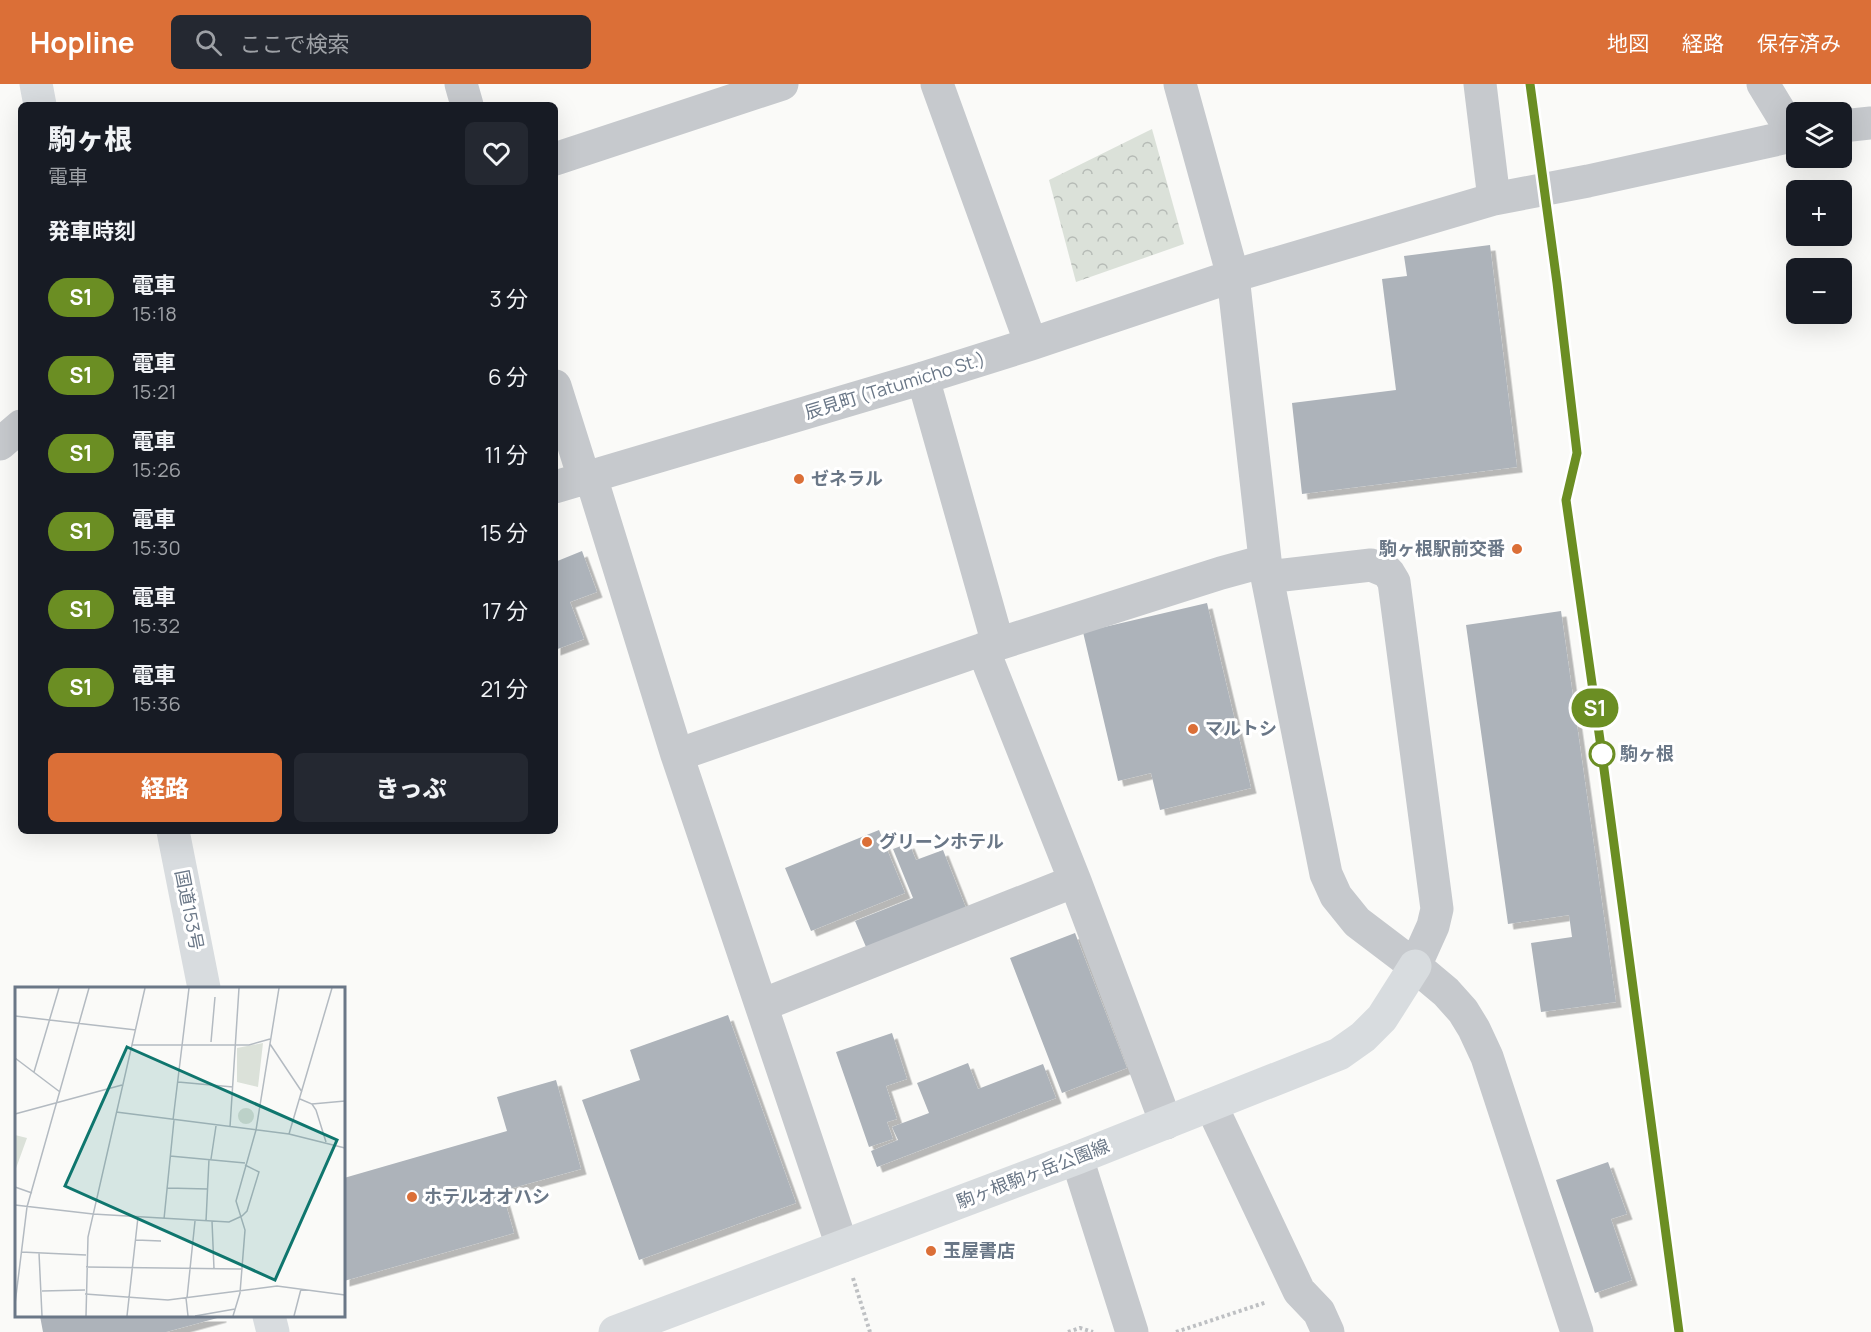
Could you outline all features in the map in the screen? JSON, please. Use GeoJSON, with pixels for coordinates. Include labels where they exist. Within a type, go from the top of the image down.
{"type":"FeatureCollection","features":[{"type":"Feature","properties":{"kind":"main road"},"geometry":{"type":"LineString","coordinates":[[36,84],[39,102]]}},
{"type":"Feature","properties":{"kind":"main road","name":"国道153号"},"geometry":{"type":"LineString","coordinates":[[174,834],[204,987]]}},
{"type":"Feature","properties":{"kind":"main road","name":"駒ヶ根駒ヶ岳公園線"},"geometry":{"type":"LineString","coordinates":[[615,1332],[648,1326],[842,1246],[1077,1158],[1339,1054],[1363,1037],[1382,1018],[1415,966]]}},
{"type":"Feature","properties":{"kind":"main road"},"geometry":{"type":"LineString","coordinates":[[269,1317],[273,1332]]}},
{"type":"Feature","properties":{"kind":"street"},"geometry":{"type":"LineString","coordinates":[[460,84],[466,102]]}},
{"type":"Feature","properties":{"kind":"street"},"geometry":{"type":"LineString","coordinates":[[558,158],[782,84]]}},
{"type":"Feature","properties":{"kind":"street"},"geometry":{"type":"LineString","coordinates":[[937,84],[1031,344]]}},
{"type":"Feature","properties":{"kind":"street"},"geometry":{"type":"LineString","coordinates":[[1180,84],[1233,276],[1266,569],[1326,874],[1336,896],[1357,922],[1446,992],[1463,1011],[1474,1029],[1487,1057],[1577,1332]]}},
{"type":"Feature","properties":{"kind":"street"},"geometry":{"type":"LineString","coordinates":[[1480,84],[1494,199]]}},
{"type":"Feature","properties":{"kind":"street"},"geometry":{"type":"LineString","coordinates":[[1762,84],[1786,120]]}},
{"type":"Feature","properties":{"kind":"street"},"geometry":{"type":"LineString","coordinates":[[1852,125],[1871,123]]}},
{"type":"Feature","properties":{"kind":"street","name":"辰見町 (Tatumicho St.)"},"geometry":{"type":"LineString","coordinates":[[577,481],[923,378],[1233,276],[1494,199],[1588,181],[1786,137]]}},
{"type":"Feature","properties":{"kind":"street"},"geometry":{"type":"LineString","coordinates":[[923,378],[991,647],[1075,881],[1167,1123]]}},
{"type":"Feature","properties":{"kind":"street"},"geometry":{"type":"LineString","coordinates":[[558,399],[577,481],[677,755],[842,1246]]}},
{"type":"Feature","properties":{"kind":"street"},"geometry":{"type":"LineString","coordinates":[[0,444],[18,429]]}},
{"type":"Feature","properties":{"kind":"street"},"geometry":{"type":"LineString","coordinates":[[677,755],[991,647],[1221,573],[1371,565],[1388,572],[1394,582],[1437,909],[1433,926],[1415,966]]}},
{"type":"Feature","properties":{"kind":"street"},"geometry":{"type":"LineString","coordinates":[[762,1005],[1075,881]]}},
{"type":"Feature","properties":{"kind":"street"},"geometry":{"type":"LineString","coordinates":[[1211,1106],[1299,1291],[1319,1312],[1328,1332]]}},
{"type":"Feature","properties":{"kind":"street"},"geometry":{"type":"LineString","coordinates":[[1077,1158],[1132,1332]]}},
{"type":"Feature","properties":{"kind":"path"},"geometry":{"type":"LineString","coordinates":[[842,1246],[870,1332]]}},
{"type":"Feature","properties":{"kind":"path"},"geometry":{"type":"LineString","coordinates":[[1176,1332],[1299,1291]]}},
{"type":"Feature","properties":{"kind":"path"},"geometry":{"type":"LineString","coordinates":[[1068,1332],[1080,1328],[1093,1332]]}},
{"type":"Feature","properties":{"kind":"green space"},"geometry":{"type":"Polygon","coordinates":[[[1152,129],[1184,244],[1076,282],[1049,180],[1152,129]]]}},
{"type":"Feature","properties":{"kind":"building"},"geometry":{"type":"Polygon","coordinates":[[[1490,245],[1517,467],[1302,494],[1292,403],[1396,390],[1382,279],[1407,276],[1404,256],[1490,245]]]}},
{"type":"Feature","properties":{"kind":"building"},"geometry":{"type":"Polygon","coordinates":[[[582,551],[597,592],[570,602],[584,639],[558,649],[558,561],[582,551]]]}},
{"type":"Feature","properties":{"kind":"building"},"geometry":{"type":"Polygon","coordinates":[[[1207,603],[1251,788],[1160,810],[1151,773],[1118,781],[1083,632],[1207,603]]]}},
{"type":"Feature","properties":{"kind":"building"},"geometry":{"type":"Polygon","coordinates":[[[1561,611],[1616,1002],[1541,1012],[1531,943],[1572,937],[1569,915],[1508,924],[1466,625],[1561,611]]]}},
{"type":"Feature","properties":{"kind":"building"},"geometry":{"type":"Polygon","coordinates":[[[879,830],[905,893],[811,931],[785,868],[879,830]]]}},
{"type":"Feature","properties":{"kind":"building"},"geometry":{"type":"Polygon","coordinates":[[[909,843],[916,860],[943,850],[968,913],[869,954],[855,921],[913,898],[893,849],[909,843]]]}},
{"type":"Feature","properties":{"kind":"building"},"geometry":{"type":"Polygon","coordinates":[[[1075,933],[1127,1068],[1062,1093],[1010,958],[1075,933]]]}},
{"type":"Feature","properties":{"kind":"building"},"geometry":{"type":"Polygon","coordinates":[[[728,1015],[796,1203],[639,1260],[582,1100],[640,1080],[630,1050],[728,1015]]]}},
{"type":"Feature","properties":{"kind":"building"},"geometry":{"type":"Polygon","coordinates":[[[892,1033],[907,1079],[886,1086],[897,1119],[887,1122],[893,1139],[869,1147],[836,1052],[892,1033]]]}},
{"type":"Feature","properties":{"kind":"building"},"geometry":{"type":"Polygon","coordinates":[[[968,1063],[978,1089],[1043,1064],[1056,1098],[877,1167],[871,1151],[898,1140],[892,1127],[929,1113],[917,1083],[968,1063]]]}},
{"type":"Feature","properties":{"kind":"building"},"geometry":{"type":"Polygon","coordinates":[[[556,1080],[581,1169],[502,1191],[514,1233],[345,1281],[345,1178],[507,1131],[497,1097],[556,1080]]]}},
{"type":"Feature","properties":{"kind":"building"},"geometry":{"type":"Polygon","coordinates":[[[1608,1162],[1627,1214],[1611,1219],[1632,1280],[1595,1293],[1556,1180],[1608,1162]]]}},
{"type":"Feature","properties":{"kind":"building"},"geometry":{"type":"Polygon","coordinates":[[[40,1317],[221,1317],[166,1332],[43,1332],[40,1317]]]}},
{"type":"Feature","properties":{"kind":"railway"},"geometry":{"type":"LineString","coordinates":[[1530,84],[1577,453],[1566,500],[1679,1332]]}},
{"type":"Feature","properties":{"kind":"train","name":"S1"},"geometry":{"type":"LineString","coordinates":[[1530,84],[1577,453],[1566,500],[1679,1332]]}},
{"type":"Feature","properties":{"kind":"place","name":"ゼネラル"},"geometry":{"type":"Point","coordinates":[799,479]}},
{"type":"Feature","properties":{"kind":"place","name":"駒ヶ根駅前交番"},"geometry":{"type":"Point","coordinates":[1517,549]}},
{"type":"Feature","properties":{"kind":"place","name":"マルトシ"},"geometry":{"type":"Point","coordinates":[1193,729]}},
{"type":"Feature","properties":{"kind":"place","name":"駒ヶ根"},"geometry":{"type":"Point","coordinates":[1602,754]}},
{"type":"Feature","properties":{"kind":"place","name":"グリーンホテル"},"geometry":{"type":"Point","coordinates":[867,842]}},
{"type":"Feature","properties":{"kind":"place","name":"ホテルオオハシ"},"geometry":{"type":"Point","coordinates":[412,1197]}},
{"type":"Feature","properties":{"kind":"place","name":"玉屋書店"},"geometry":{"type":"Point","coordinates":[931,1251]}}]}
